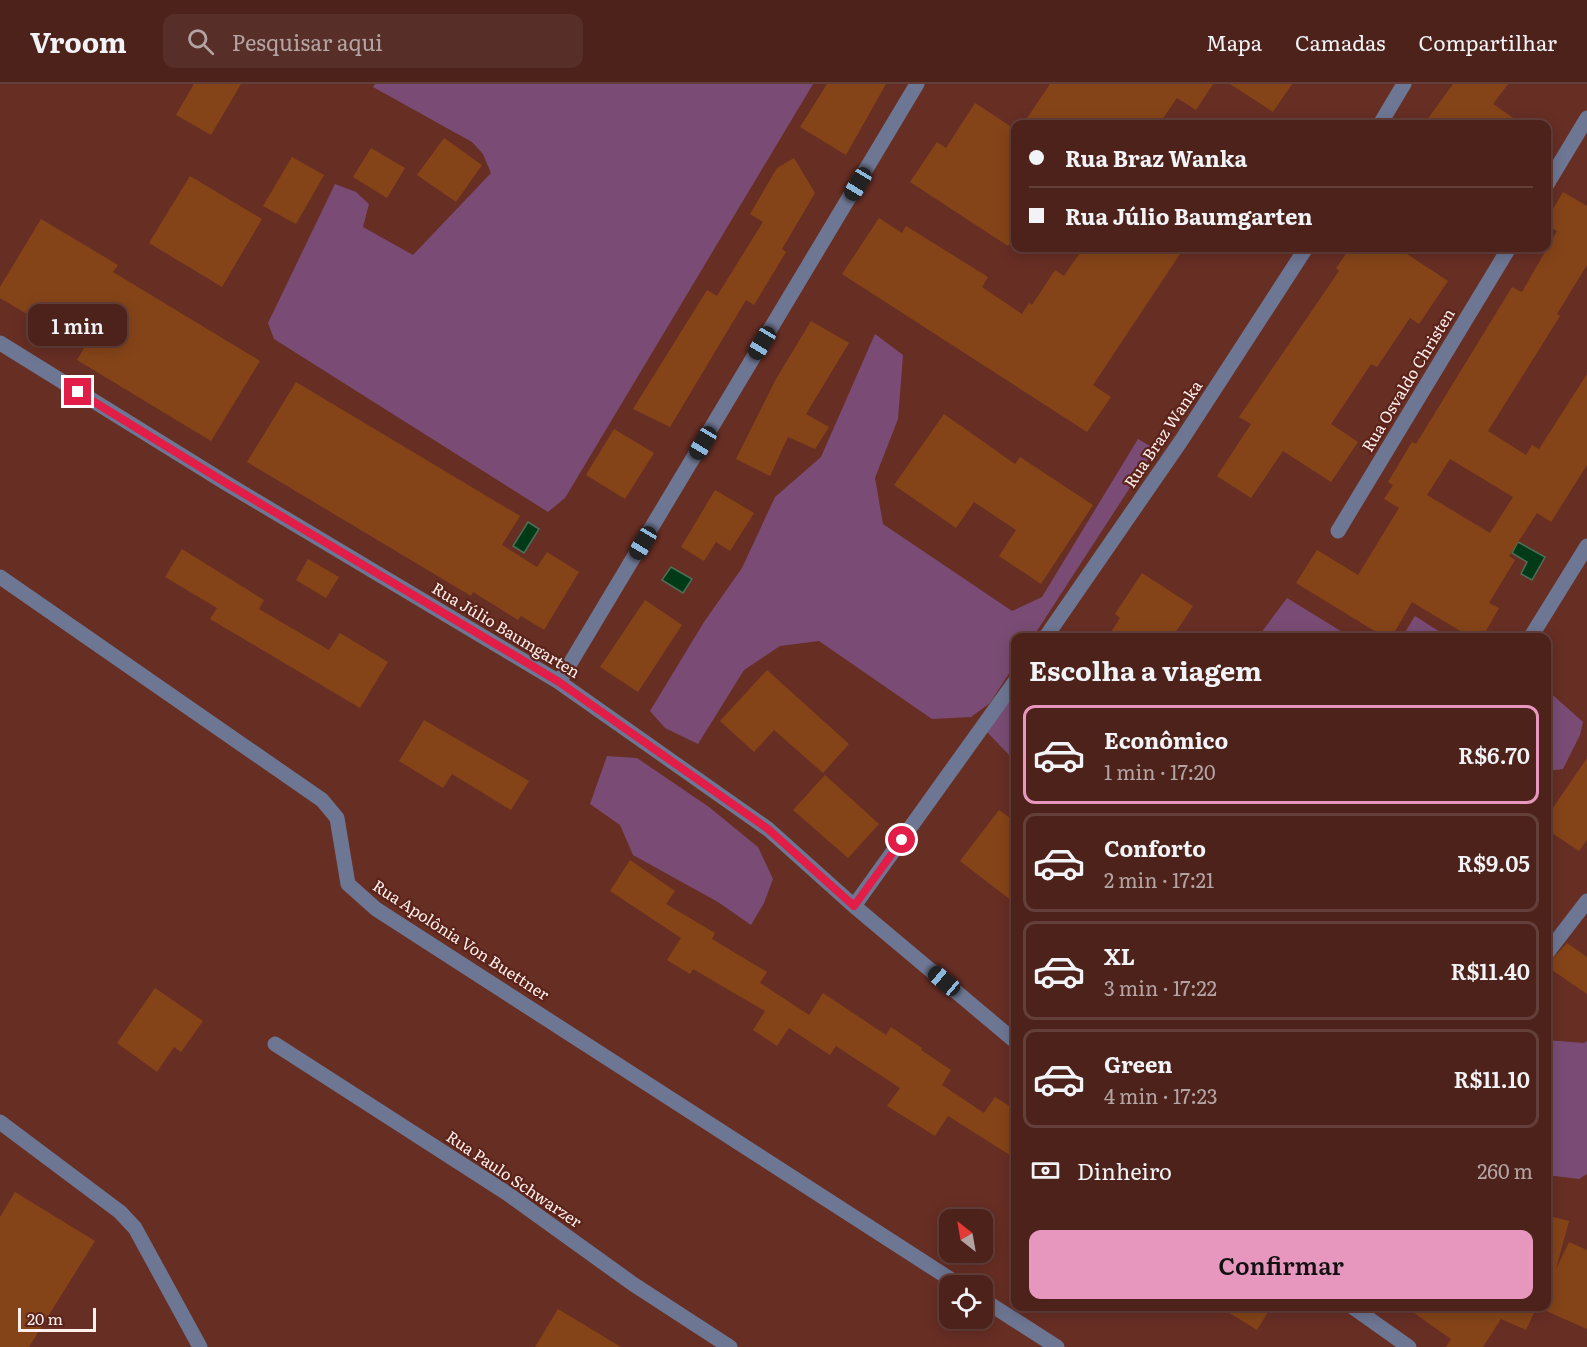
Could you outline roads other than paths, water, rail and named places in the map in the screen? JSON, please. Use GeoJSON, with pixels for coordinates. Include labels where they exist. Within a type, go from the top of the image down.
{"type":"FeatureCollection","features":[{"type":"Feature","properties":{"kind":"street"},"geometry":{"type":"LineString","coordinates":[[559,682],[918,84]]}},
{"type":"Feature","properties":{"kind":"street"},"geometry":{"type":"LineString","coordinates":[[1382,120],[1404,84]]}},
{"type":"Feature","properties":{"kind":"street"},"geometry":{"type":"LineString","coordinates":[[1551,178],[1587,118]]}},
{"type":"Feature","properties":{"kind":"street","name":"Rua Braz Wanka"},"geometry":{"type":"LineString","coordinates":[[1048,633],[1181,441],[1303,252]]}},
{"type":"Feature","properties":{"kind":"street","name":"Rua Osvaldo Christen"},"geometry":{"type":"LineString","coordinates":[[1338,531],[1507,252]]}},
{"type":"Feature","properties":{"kind":"street","name":"Rua Júlio Baumgarten"},"geometry":{"type":"LineString","coordinates":[[0,343],[226,483],[559,682],[768,829],[854,906],[1011,1038]]}},
{"type":"Feature","properties":{"kind":"street"},"geometry":{"type":"LineString","coordinates":[[1533,633],[1587,546]]}},
{"type":"Feature","properties":{"kind":"street","name":"Rua Apolônia Von Buettner"},"geometry":{"type":"LineString","coordinates":[[0,577],[322,800],[337,818],[348,884],[376,909],[945,1275]]}},
{"type":"Feature","properties":{"kind":"street"},"geometry":{"type":"LineString","coordinates":[[854,906],[1011,687]]}},
{"type":"Feature","properties":{"kind":"street"},"geometry":{"type":"LineString","coordinates":[[1551,948],[1587,901]]}},
{"type":"Feature","properties":{"kind":"street","name":"Rua Paulo Schwarzer"},"geometry":{"type":"LineString","coordinates":[[275,1044],[508,1194],[633,1284],[730,1347]]}},
{"type":"Feature","properties":{"kind":"street"},"geometry":{"type":"LineString","coordinates":[[0,1122],[120,1212],[135,1228],[200,1347]]}},
{"type":"Feature","properties":{"kind":"street"},"geometry":{"type":"LineString","coordinates":[[993,1306],[1057,1347]]}},
{"type":"Feature","properties":{"kind":"street"},"geometry":{"type":"LineString","coordinates":[[1358,1311],[1409,1347]]}}]}
